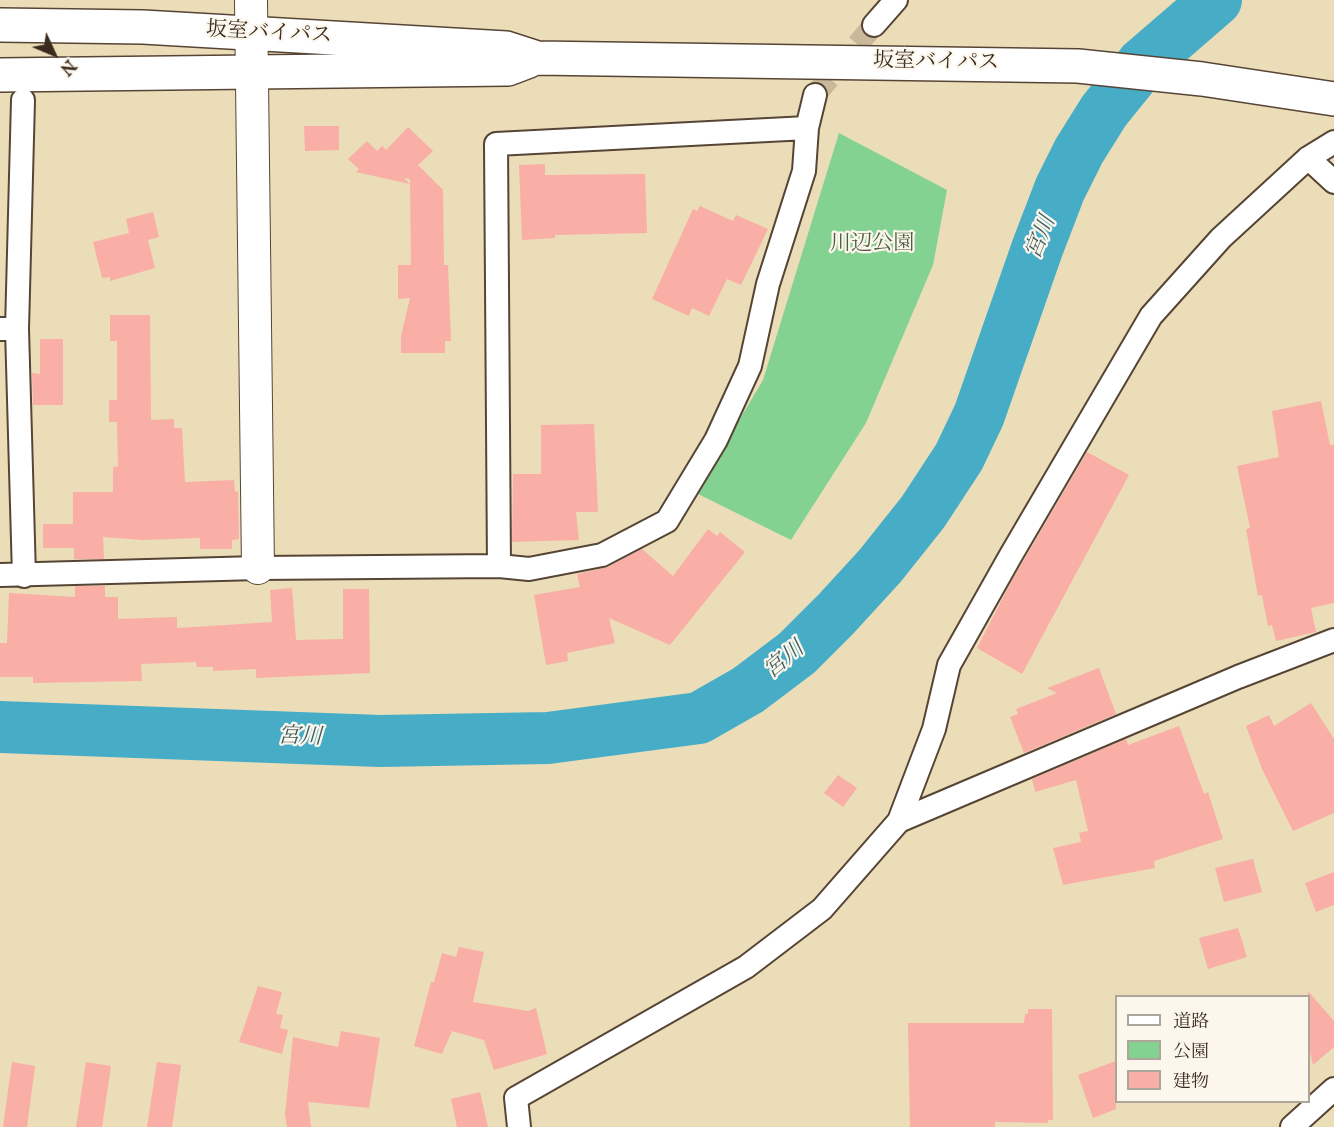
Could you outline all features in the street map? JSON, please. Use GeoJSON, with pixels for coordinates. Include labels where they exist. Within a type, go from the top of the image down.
{"type":"FeatureCollection","features":[{"type":"Feature","properties":{"kind":"highway","name":"坂室バイパス"},"geometry":{"type":"LineString","coordinates":[[0,25],[143,27],[506,48],[537,58],[1078,66],[1202,79],[1334,99]]}},
{"type":"Feature","properties":{"kind":"highway","name":"坂室バイパス"},"geometry":{"type":"LineString","coordinates":[[0,75],[508,69],[537,58]]}},
{"type":"Feature","properties":{"kind":"street"},"geometry":{"type":"LineString","coordinates":[[251,0],[258,568]]}},
{"type":"Feature","properties":{"kind":"street"},"geometry":{"type":"LineString","coordinates":[[874,25],[896,0]]}},
{"type":"Feature","properties":{"kind":"street"},"geometry":{"type":"LineString","coordinates":[[0,575],[258,568],[499,566],[529,569],[602,555],[667,521],[716,440],[750,366],[768,284],[804,171],[807,128],[815,95]]}},
{"type":"Feature","properties":{"kind":"street"},"geometry":{"type":"LineString","coordinates":[[23,100],[10,228],[9,329],[10,432],[24,576]]}},
{"type":"Feature","properties":{"kind":"street"},"geometry":{"type":"LineString","coordinates":[[499,566],[496,144],[807,128]]}},
{"type":"Feature","properties":{"kind":"street"},"geometry":{"type":"LineString","coordinates":[[519,1127],[516,1098],[746,967],[822,909],[899,821],[933,729],[949,665],[1151,316],[1221,238],[1308,158],[1334,142]]}},
{"type":"Feature","properties":{"kind":"street"},"geometry":{"type":"LineString","coordinates":[[1308,158],[1334,182]]}},
{"type":"Feature","properties":{"kind":"street"},"geometry":{"type":"LineString","coordinates":[[899,821],[1228,682],[1334,640]]}},
{"type":"Feature","properties":{"kind":"street"},"geometry":{"type":"LineString","coordinates":[[1292,1127],[1334,1089]]}},
{"type":"Feature","properties":{"kind":"green space","name":"川辺公園"},"geometry":{"type":"Polygon","coordinates":[[[839,133],[947,190],[933,265],[866,423],[791,540],[696,493],[763,380],[839,133]]]}},
{"type":"Feature","properties":{"kind":"building"},"geometry":{"type":"Polygon","coordinates":[[[304,126],[339,126],[339,150],[305,151],[304,126]]]}},
{"type":"Feature","properties":{"kind":"building"},"geometry":{"type":"Polygon","coordinates":[[[408,127],[433,151],[418,165],[443,190],[444,265],[448,265],[451,341],[445,341],[445,353],[401,353],[401,336],[410,298],[398,299],[398,265],[411,265],[410,179],[404,178],[410,184],[356,172],[359,169],[348,159],[367,141],[377,151],[382,146],[386,150],[408,127]]]}},
{"type":"Feature","properties":{"kind":"building"},"geometry":{"type":"Polygon","coordinates":[[[545,164],[545,175],[645,174],[647,233],[555,235],[555,238],[522,240],[519,165],[545,164]]]}},
{"type":"Feature","properties":{"kind":"building"},"geometry":{"type":"Polygon","coordinates":[[[700,206],[733,221],[736,215],[768,229],[741,285],[727,279],[709,316],[692,308],[689,316],[652,299],[693,209],[697,211],[700,206]]]}},
{"type":"Feature","properties":{"kind":"building"},"geometry":{"type":"Polygon","coordinates":[[[153,212],[159,237],[148,240],[155,268],[110,281],[110,277],[102,278],[93,242],[129,233],[126,219],[153,212]]]}},
{"type":"Feature","properties":{"kind":"building"},"geometry":{"type":"Polygon","coordinates":[[[110,315],[150,315],[151,420],[174,419],[174,428],[182,428],[185,482],[234,480],[235,492],[238,491],[239,539],[232,540],[232,549],[200,549],[200,538],[143,540],[103,537],[104,559],[74,559],[74,548],[43,548],[43,524],[73,524],[73,492],[113,492],[113,467],[118,466],[117,422],[109,422],[109,400],[117,400],[117,341],[110,341],[110,315]]]}},
{"type":"Feature","properties":{"kind":"building"},"geometry":{"type":"Polygon","coordinates":[[[40,339],[63,339],[63,405],[33,405],[32,373],[40,374],[40,339]]]}},
{"type":"Feature","properties":{"kind":"building"},"geometry":{"type":"Polygon","coordinates":[[[1321,401],[1330,445],[1334,445],[1334,603],[1311,608],[1316,632],[1276,641],[1272,625],[1268,626],[1262,595],[1258,596],[1246,529],[1250,528],[1237,466],[1279,457],[1272,411],[1321,401]]]}},
{"type":"Feature","properties":{"kind":"building"},"geometry":{"type":"Polygon","coordinates":[[[594,424],[598,512],[576,512],[579,540],[512,542],[513,474],[541,474],[541,425],[594,424]]]}},
{"type":"Feature","properties":{"kind":"building"},"geometry":{"type":"Polygon","coordinates":[[[1087,452],[1129,475],[1022,674],[977,648],[1011,582],[1087,452]]]}},
{"type":"Feature","properties":{"kind":"building"},"geometry":{"type":"Polygon","coordinates":[[[708,529],[717,536],[720,532],[745,552],[670,645],[609,618],[615,643],[567,653],[568,661],[546,665],[534,595],[580,587],[577,574],[608,567],[642,549],[673,576],[708,529]]]}},
{"type":"Feature","properties":{"kind":"building"},"geometry":{"type":"Polygon","coordinates":[[[75,586],[105,586],[105,597],[118,597],[118,619],[177,617],[177,628],[272,622],[270,590],[292,588],[296,640],[343,639],[343,589],[369,589],[370,673],[256,678],[256,669],[213,671],[213,667],[197,667],[196,662],[141,664],[142,681],[33,683],[33,677],[0,677],[0,643],[7,643],[9,593],[75,597],[75,586]]]}},
{"type":"Feature","properties":{"kind":"building"},"geometry":{"type":"Polygon","coordinates":[[[1099,668],[1116,714],[1024,753],[1010,717],[1018,714],[1016,709],[1057,693],[1047,688],[1099,668]]]}},
{"type":"Feature","properties":{"kind":"building"},"geometry":{"type":"Polygon","coordinates":[[[1311,703],[1334,739],[1334,813],[1293,831],[1262,769],[1246,726],[1269,715],[1274,726],[1311,703]]]}},
{"type":"Feature","properties":{"kind":"building"},"geometry":{"type":"Polygon","coordinates":[[[1179,726],[1204,794],[1208,792],[1223,839],[1154,861],[1155,868],[1063,885],[1053,848],[1081,842],[1079,833],[1088,831],[1076,780],[1035,792],[1032,779],[1126,739],[1128,745],[1179,726]]]}},
{"type":"Feature","properties":{"kind":"building"},"geometry":{"type":"Polygon","coordinates":[[[838,775],[857,788],[843,807],[824,793],[838,775]]]}},
{"type":"Feature","properties":{"kind":"building"},"geometry":{"type":"Polygon","coordinates":[[[1253,859],[1262,892],[1224,902],[1215,868],[1253,859]]]}},
{"type":"Feature","properties":{"kind":"building"},"geometry":{"type":"Polygon","coordinates":[[[1334,872],[1334,905],[1316,912],[1305,883],[1334,872]]]}},
{"type":"Feature","properties":{"kind":"building"},"geometry":{"type":"Polygon","coordinates":[[[1238,928],[1247,957],[1208,969],[1199,938],[1238,928]]]}},
{"type":"Feature","properties":{"kind":"building"},"geometry":{"type":"Polygon","coordinates":[[[459,947],[484,952],[473,1002],[528,1011],[536,1008],[547,1054],[494,1070],[484,1040],[452,1031],[442,1054],[414,1046],[431,982],[434,982],[442,953],[456,957],[459,947]]]}},
{"type":"Feature","properties":{"kind":"building"},"geometry":{"type":"Polygon","coordinates":[[[258,986],[282,992],[276,1014],[283,1015],[280,1028],[288,1030],[282,1054],[239,1042],[258,986]]]}},
{"type":"Feature","properties":{"kind":"building"},"geometry":{"type":"Polygon","coordinates":[[[1308,991],[1334,1021],[1334,1047],[1313,1065],[1310,1052],[1310,995],[1308,991]]]}},
{"type":"Feature","properties":{"kind":"building"},"geometry":{"type":"Polygon","coordinates":[[[1028,1009],[1052,1009],[1053,1120],[1048,1120],[1048,1123],[995,1122],[995,1127],[910,1127],[908,1023],[1024,1023],[1028,1009]]]}},
{"type":"Feature","properties":{"kind":"building"},"geometry":{"type":"Polygon","coordinates":[[[341,1031],[380,1038],[369,1108],[308,1102],[311,1127],[287,1127],[285,1114],[293,1037],[338,1047],[341,1031]]]}},
{"type":"Feature","properties":{"kind":"building"},"geometry":{"type":"Polygon","coordinates":[[[1115,1061],[1116,1109],[1093,1118],[1078,1075],[1115,1061]]]}},
{"type":"Feature","properties":{"kind":"building"},"geometry":{"type":"Polygon","coordinates":[[[12,1062],[35,1066],[27,1127],[3,1127],[12,1062]]]}},
{"type":"Feature","properties":{"kind":"building"},"geometry":{"type":"Polygon","coordinates":[[[86,1062],[111,1066],[102,1127],[76,1127],[86,1062]]]}},
{"type":"Feature","properties":{"kind":"building"},"geometry":{"type":"Polygon","coordinates":[[[157,1062],[181,1065],[172,1127],[147,1127],[157,1062]]]}},
{"type":"Feature","properties":{"kind":"building"},"geometry":{"type":"Polygon","coordinates":[[[480,1092],[488,1127],[457,1127],[451,1099],[480,1092]]]}},
{"type":"Feature","properties":{"kind":"waterway","name":"宮川"},"geometry":{"type":"LineString","coordinates":[[0,727],[380,741],[548,738],[699,718],[748,690],[797,653],[836,614],[880,566],[923,512],[959,457],[979,415],[1037,249],[1060,189],[1079,151],[1104,111],[1142,64],[1216,0]]}},
{"type":"Feature","properties":{"kind":"tunnel"},"geometry":{"type":"LineString","coordinates":[[815,95],[874,25]]}}]}
